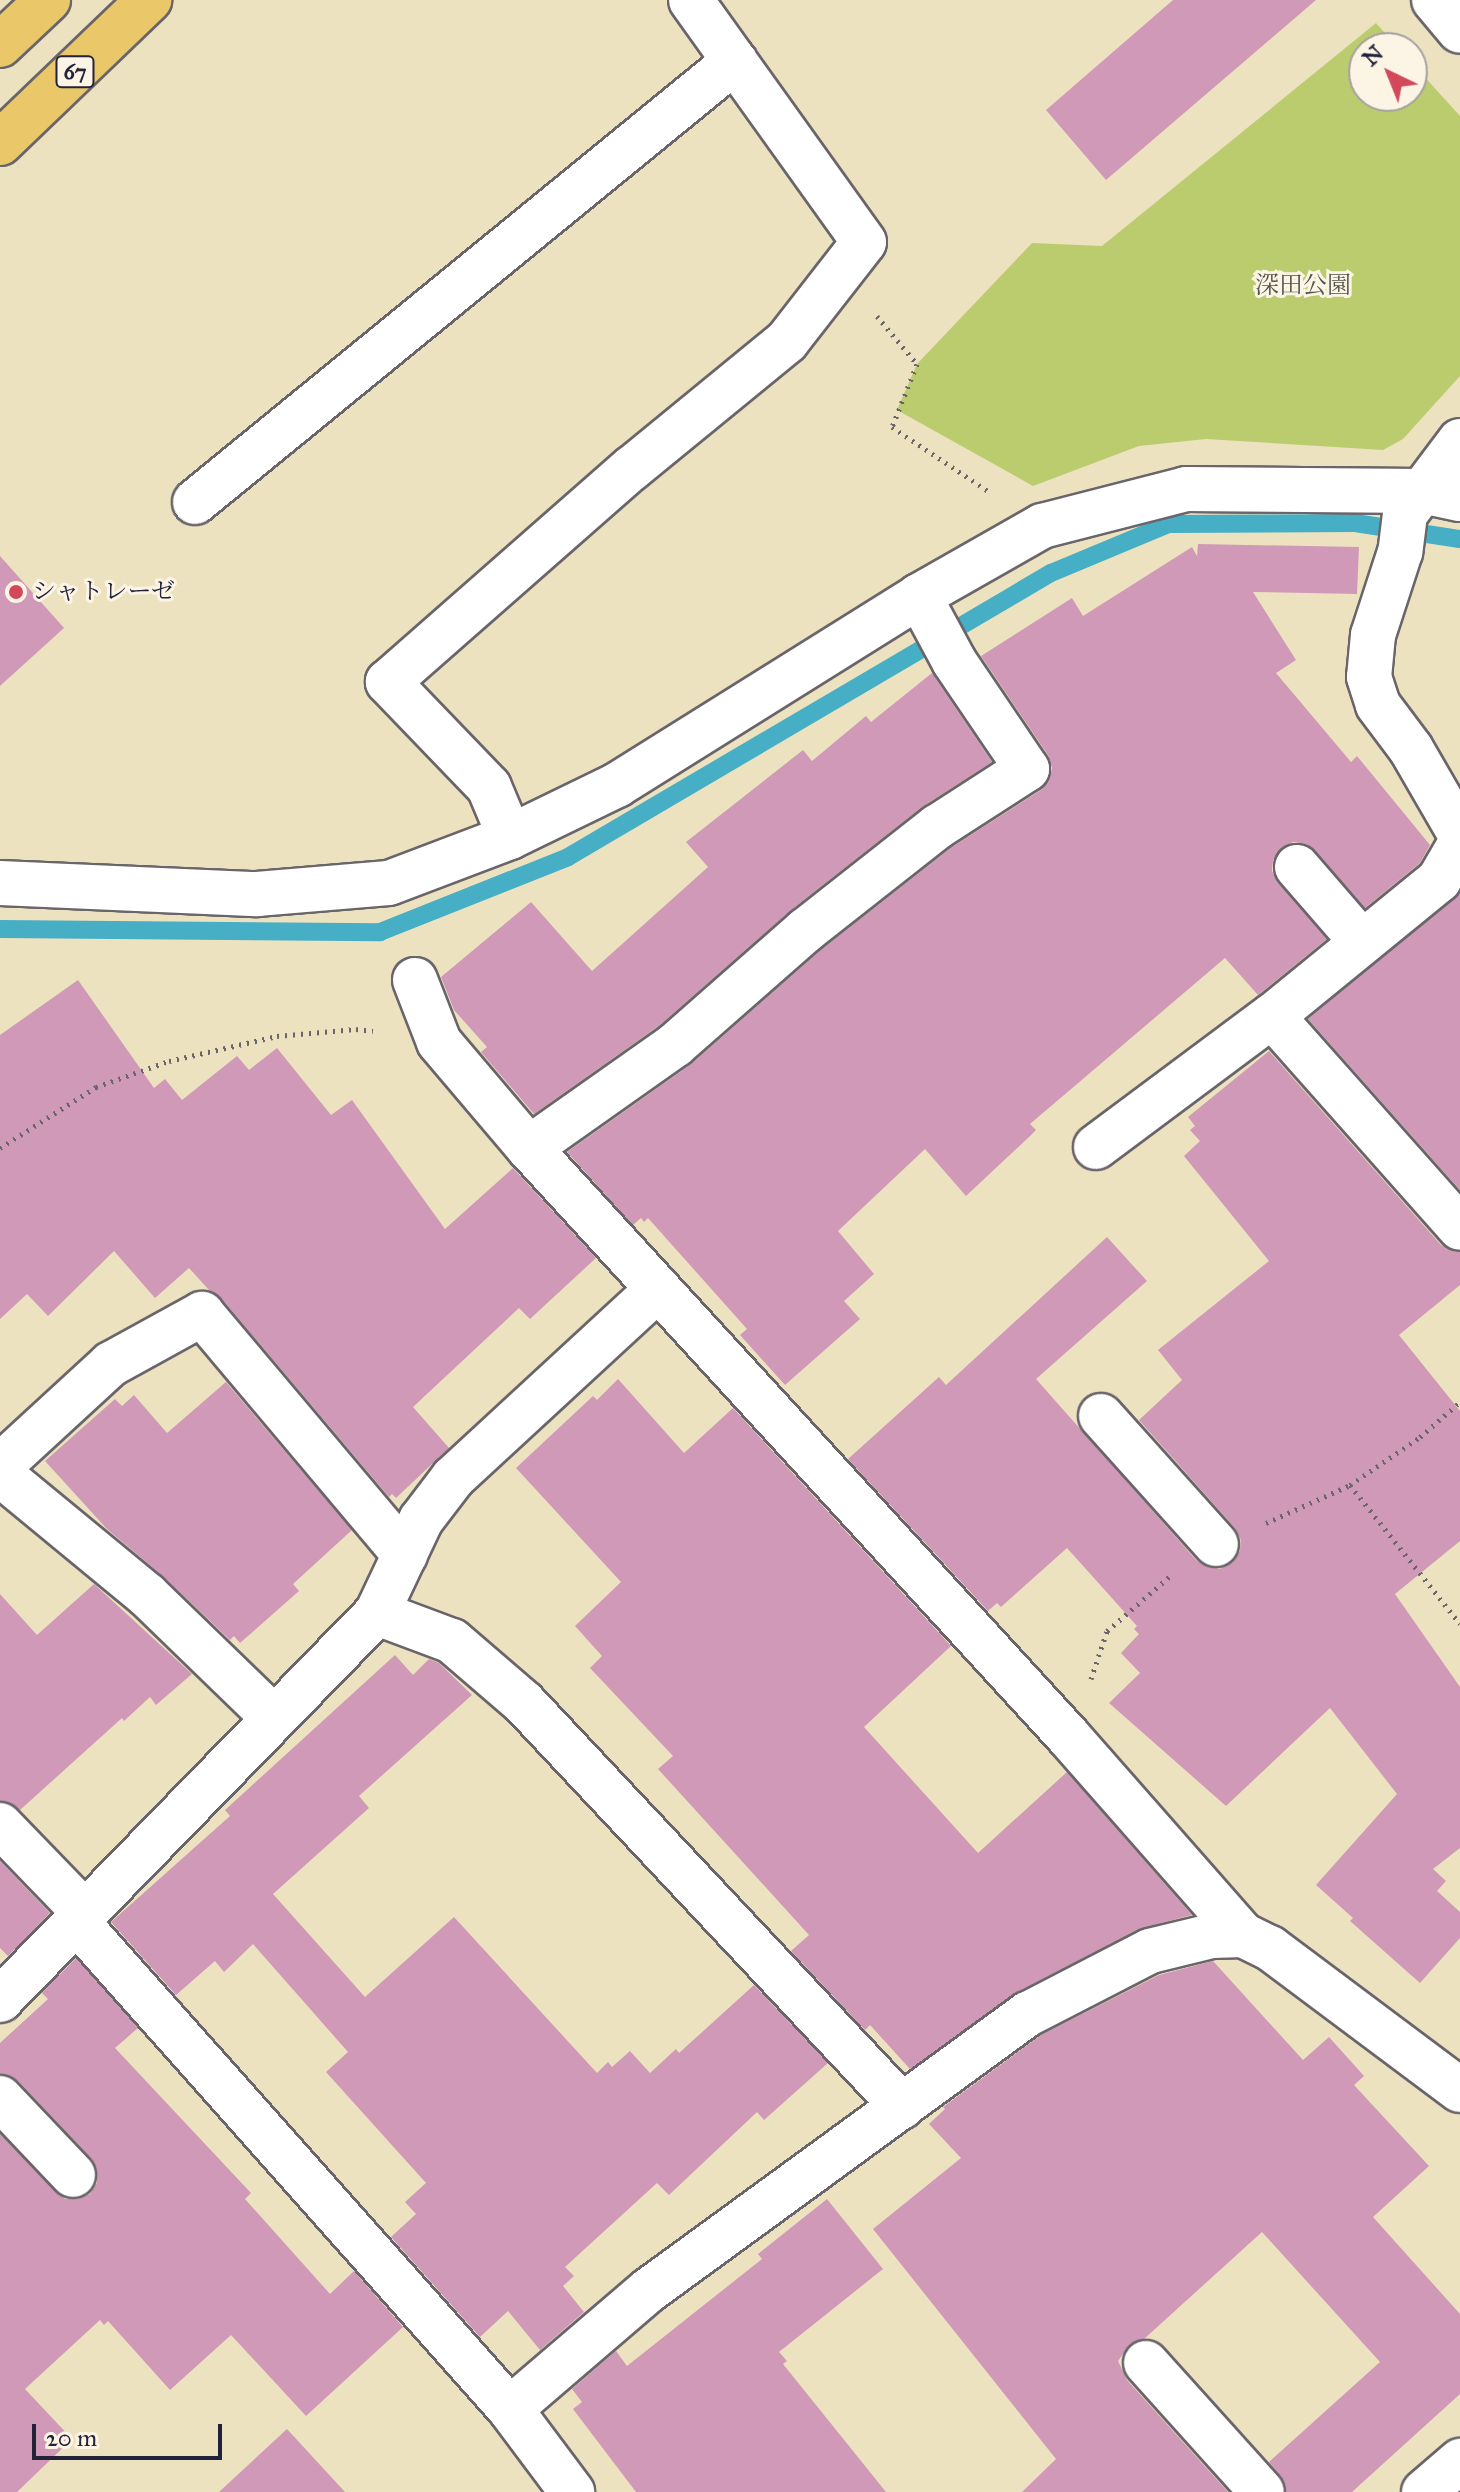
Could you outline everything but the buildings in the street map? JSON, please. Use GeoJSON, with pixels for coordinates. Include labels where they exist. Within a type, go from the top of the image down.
{"type":"FeatureCollection","features":[{"type":"Feature","properties":{"kind":"main road"},"geometry":{"type":"LineString","coordinates":[[0,45],[48,0]]}},
{"type":"Feature","properties":{"kind":"main road","name":"67"},"geometry":{"type":"LineString","coordinates":[[0,143],[149,0]]}},
{"type":"Feature","properties":{"kind":"street"},"geometry":{"type":"LineString","coordinates":[[510,837],[489,787],[388,682],[632,468],[787,341],[864,242],[691,0]]}},
{"type":"Feature","properties":{"kind":"street"},"geometry":{"type":"LineString","coordinates":[[1434,0],[1460,31]]}},
{"type":"Feature","properties":{"kind":"street"},"geometry":{"type":"LineString","coordinates":[[195,502],[735,61]]}},
{"type":"Feature","properties":{"kind":"street"},"geometry":{"type":"LineString","coordinates":[[1460,441],[1422,514],[1373,635],[1369,677],[1378,705],[1411,749],[1460,834]]}},
{"type":"Feature","properties":{"kind":"street"},"geometry":{"type":"LineString","coordinates":[[0,883],[257,894],[389,883],[510,837],[617,785],[919,596],[1042,526],[1186,489],[1422,514]]}},
{"type":"Feature","properties":{"kind":"street"},"geometry":{"type":"LineString","coordinates":[[529,1148],[675,1045],[806,930],[937,827],[1027,769],[954,661],[919,596]]}},
{"type":"Feature","properties":{"kind":"street"},"geometry":{"type":"LineString","coordinates":[[1096,1147],[1272,1016],[1439,880],[1460,844]]}},
{"type":"Feature","properties":{"kind":"street"},"geometry":{"type":"LineString","coordinates":[[1297,867],[1362,942]]}},
{"type":"Feature","properties":{"kind":"street"},"geometry":{"type":"LineString","coordinates":[[415,980],[439,1042],[529,1148],[1068,1736],[1243,1935],[1270,1948],[1460,2090]]}},
{"type":"Feature","properties":{"kind":"street"},"geometry":{"type":"LineString","coordinates":[[1272,1016],[1460,1228]]}},
{"type":"Feature","properties":{"kind":"street"},"geometry":{"type":"LineString","coordinates":[[0,2000],[377,1613],[421,1520],[453,1478],[658,1289]]}},
{"type":"Feature","properties":{"kind":"street"},"geometry":{"type":"LineString","coordinates":[[0,1466],[111,1364],[202,1314],[405,1555]]}},
{"type":"Feature","properties":{"kind":"street"},"geometry":{"type":"LineString","coordinates":[[1101,1416],[1216,1544]]}},
{"type":"Feature","properties":{"kind":"street"},"geometry":{"type":"LineString","coordinates":[[0,1474],[147,1595],[273,1717]]}},
{"type":"Feature","properties":{"kind":"street"},"geometry":{"type":"LineString","coordinates":[[377,1613],[452,1641],[524,1703],[902,2106]]}},
{"type":"Feature","properties":{"kind":"street"},"geometry":{"type":"LineString","coordinates":[[0,1825],[510,2409],[569,2491]]}},
{"type":"Feature","properties":{"kind":"street"},"geometry":{"type":"LineString","coordinates":[[510,2409],[649,2290],[1028,2014],[1150,1951],[1212,1936],[1243,1935]]}},
{"type":"Feature","properties":{"kind":"street"},"geometry":{"type":"LineString","coordinates":[[0,2098],[73,2175]]}},
{"type":"Feature","properties":{"kind":"street"},"geometry":{"type":"LineString","coordinates":[[1146,2363],[1262,2492]]}},
{"type":"Feature","properties":{"kind":"street"},"geometry":{"type":"LineString","coordinates":[[1424,2492],[1460,2461]]}},
{"type":"Feature","properties":{"kind":"path"},"geometry":{"type":"LineString","coordinates":[[841,272],[917,364],[892,427],[1042,526]]}},
{"type":"Feature","properties":{"kind":"path"},"geometry":{"type":"LineString","coordinates":[[0,1148],[96,1087],[169,1061],[277,1036],[356,1029],[439,1042]]}},
{"type":"Feature","properties":{"kind":"path"},"geometry":{"type":"LineString","coordinates":[[1460,1402],[1420,1437],[1350,1485],[1460,1624]]}},
{"type":"Feature","properties":{"kind":"green space","name":"深田公園"},"geometry":{"type":"Polygon","coordinates":[[[1376,23],[1384,32],[1365,32],[1376,23]]]}},
{"type":"Feature","properties":{"kind":"green space","name":"深田公園"},"geometry":{"type":"Polygon","coordinates":[[[1348,46],[1348,112],[1428,112],[1428,81],[1460,116],[1460,376],[1403,439],[1383,450],[1206,439],[1139,446],[1033,486],[897,410],[917,364],[1032,243],[1102,246],[1348,46]]]}},
{"type":"Feature","properties":{"kind":"waterway"},"geometry":{"type":"LineString","coordinates":[[0,929],[380,932],[568,857],[1051,573],[1169,524],[1355,523],[1460,539]]}},
{"type":"Feature","properties":{"kind":"place","name":"シャトレーゼ"},"geometry":{"type":"Point","coordinates":[16,592]}}]}
